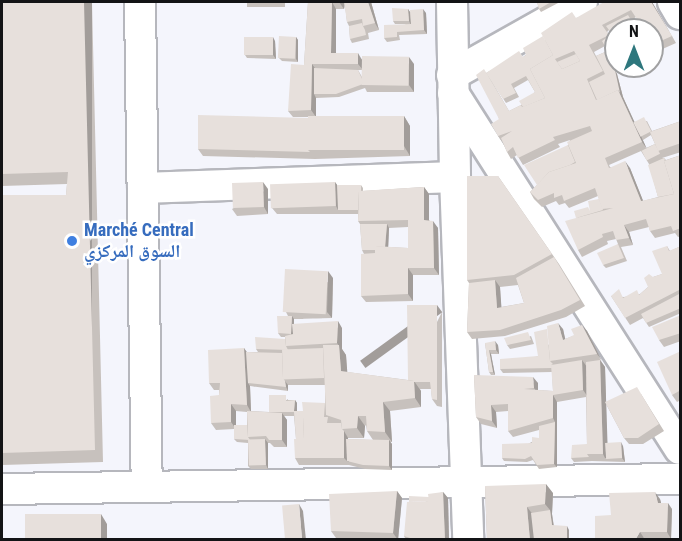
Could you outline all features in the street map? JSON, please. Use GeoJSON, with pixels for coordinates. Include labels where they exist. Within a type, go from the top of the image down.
{"type":"FeatureCollection","features":[{"type":"Feature","properties":{"kind":"street"},"geometry":{"type":"LineString","coordinates":[[141,2],[147,486]]}},
{"type":"Feature","properties":{"kind":"street"},"geometry":{"type":"LineString","coordinates":[[452,2],[455,177],[468,484],[468,540]]}},
{"type":"Feature","properties":{"kind":"street"},"geometry":{"type":"LineString","coordinates":[[453,84],[582,2]]}},
{"type":"Feature","properties":{"kind":"street"},"geometry":{"type":"LineString","coordinates":[[673,2],[681,14]]}},
{"type":"Feature","properties":{"kind":"street"},"geometry":{"type":"LineString","coordinates":[[453,84],[681,449]]}},
{"type":"Feature","properties":{"kind":"street"},"geometry":{"type":"LineString","coordinates":[[143,188],[455,177]]}},
{"type":"Feature","properties":{"kind":"street"},"geometry":{"type":"LineString","coordinates":[[2,489],[468,484],[681,479]]}},
{"type":"Feature","properties":{"kind":"building","name":"Marché Central السوق المركزي"},"geometry":{"type":"Polygon","coordinates":[[[2,2],[84,2],[95,450],[2,453],[2,195],[66,195],[68,172],[2,174],[2,2]]]}},
{"type":"Feature","properties":{"kind":"building"},"geometry":{"type":"Polygon","coordinates":[[[308,2],[332,2],[331,53],[358,53],[358,64],[312,64],[311,110],[288,111],[291,64],[304,65],[308,2]]]}},
{"type":"Feature","properties":{"kind":"building"},"geometry":{"type":"Polygon","coordinates":[[[344,2],[368,2],[375,23],[363,26],[362,19],[347,22],[344,2]]]}},
{"type":"Feature","properties":{"kind":"building"},"geometry":{"type":"Polygon","coordinates":[[[537,2],[551,2],[539,9],[537,2]]]}},
{"type":"Feature","properties":{"kind":"building"},"geometry":{"type":"Polygon","coordinates":[[[604,2],[651,2],[661,18],[636,18],[631,10],[616,18],[604,18],[602,25],[604,38],[589,45],[603,71],[587,79],[596,100],[618,90],[642,142],[605,158],[609,168],[625,161],[641,201],[674,194],[664,161],[681,155],[681,228],[673,231],[671,226],[650,231],[646,219],[624,225],[629,238],[616,240],[613,231],[602,234],[603,237],[578,250],[565,221],[613,208],[602,209],[595,188],[564,201],[562,195],[554,198],[554,193],[538,200],[530,192],[549,172],[576,163],[567,142],[592,131],[590,126],[553,137],[555,140],[518,158],[513,147],[507,152],[501,138],[512,131],[498,136],[491,124],[499,119],[476,75],[484,69],[509,111],[545,98],[530,69],[553,55],[541,33],[572,12],[576,18],[604,2]],[[574,51],[555,59],[562,69],[580,61],[574,51]]]}},
{"type":"Feature","properties":{"kind":"building"},"geometry":{"type":"Polygon","coordinates":[[[392,8],[408,9],[409,21],[393,21],[392,8]]]}},
{"type":"Feature","properties":{"kind":"building"},"geometry":{"type":"Polygon","coordinates":[[[423,9],[424,30],[397,32],[397,37],[384,38],[384,25],[411,24],[410,10],[423,9]]]}},
{"type":"Feature","properties":{"kind":"building"},"geometry":{"type":"Polygon","coordinates":[[[362,23],[366,35],[350,39],[349,26],[362,23]]]}},
{"type":"Feature","properties":{"kind":"building"},"geometry":{"type":"Polygon","coordinates":[[[664,23],[672,36],[664,40],[664,23]]]}},
{"type":"Feature","properties":{"kind":"building"},"geometry":{"type":"Polygon","coordinates":[[[279,36],[296,37],[295,59],[278,58],[279,36]]]}},
{"type":"Feature","properties":{"kind":"building"},"geometry":{"type":"Polygon","coordinates":[[[543,36],[553,55],[530,69],[545,98],[523,107],[519,101],[535,92],[526,76],[511,84],[516,93],[503,99],[486,73],[519,51],[523,57],[526,55],[523,48],[543,36]]]}},
{"type":"Feature","properties":{"kind":"building"},"geometry":{"type":"Polygon","coordinates":[[[244,37],[273,37],[273,55],[244,55],[244,37]]]}},
{"type":"Feature","properties":{"kind":"building"},"geometry":{"type":"Polygon","coordinates":[[[604,52],[604,72],[596,56],[604,52]]]}},
{"type":"Feature","properties":{"kind":"building"},"geometry":{"type":"Polygon","coordinates":[[[576,54],[580,61],[562,69],[557,62],[576,54]]]}},
{"type":"Feature","properties":{"kind":"building"},"geometry":{"type":"Polygon","coordinates":[[[362,56],[409,57],[408,86],[361,85],[362,56]]]}},
{"type":"Feature","properties":{"kind":"building"},"geometry":{"type":"Polygon","coordinates":[[[314,68],[358,70],[363,84],[336,94],[314,94],[314,68]]]}},
{"type":"Feature","properties":{"kind":"building"},"geometry":{"type":"Polygon","coordinates":[[[604,74],[604,78],[617,78],[620,93],[618,90],[597,100],[589,82],[604,74]]]}},
{"type":"Feature","properties":{"kind":"building"},"geometry":{"type":"Polygon","coordinates":[[[198,115],[308,118],[308,150],[310,152],[198,149],[198,115]]]}},
{"type":"Feature","properties":{"kind":"building"},"geometry":{"type":"Polygon","coordinates":[[[308,116],[404,116],[404,150],[308,150],[308,116]]]}},
{"type":"Feature","properties":{"kind":"building"},"geometry":{"type":"Polygon","coordinates":[[[644,117],[651,131],[641,137],[633,122],[644,117]]]}},
{"type":"Feature","properties":{"kind":"building"},"geometry":{"type":"Polygon","coordinates":[[[681,121],[681,143],[658,151],[650,132],[681,121]]]}},
{"type":"Feature","properties":{"kind":"building"},"geometry":{"type":"Polygon","coordinates":[[[655,144],[660,154],[647,161],[642,151],[655,144]]]}},
{"type":"Feature","properties":{"kind":"building"},"geometry":{"type":"Polygon","coordinates":[[[568,145],[575,162],[549,172],[537,185],[524,165],[568,145]]]}},
{"type":"Feature","properties":{"kind":"building"},"geometry":{"type":"Polygon","coordinates":[[[664,158],[674,194],[658,197],[648,165],[664,158]]]}},
{"type":"Feature","properties":{"kind":"building"},"geometry":{"type":"Polygon","coordinates":[[[467,176],[498,176],[552,254],[514,275],[467,280],[467,176]]]}},
{"type":"Feature","properties":{"kind":"building"},"geometry":{"type":"Polygon","coordinates":[[[263,182],[264,207],[233,208],[232,183],[263,182]]]}},
{"type":"Feature","properties":{"kind":"building"},"geometry":{"type":"Polygon","coordinates":[[[335,182],[336,206],[271,208],[270,184],[335,182]]]}},
{"type":"Feature","properties":{"kind":"building"},"geometry":{"type":"Polygon","coordinates":[[[337,185],[361,185],[358,210],[338,210],[337,185]]]}},
{"type":"Feature","properties":{"kind":"building"},"geometry":{"type":"Polygon","coordinates":[[[424,187],[424,220],[433,221],[434,268],[408,268],[408,294],[361,296],[361,254],[375,253],[375,246],[408,248],[408,220],[358,221],[359,191],[424,187]]]}},
{"type":"Feature","properties":{"kind":"building"},"geometry":{"type":"Polygon","coordinates":[[[599,199],[603,210],[576,218],[574,211],[588,207],[590,211],[588,201],[599,199]]]}},
{"type":"Feature","properties":{"kind":"building"},"geometry":{"type":"Polygon","coordinates":[[[360,224],[387,224],[385,247],[375,246],[375,250],[362,250],[360,224]]]}},
{"type":"Feature","properties":{"kind":"building"},"geometry":{"type":"Polygon","coordinates":[[[618,244],[624,258],[603,265],[597,253],[618,244]]]}},
{"type":"Feature","properties":{"kind":"building"},"geometry":{"type":"Polygon","coordinates":[[[667,246],[669,251],[681,246],[681,289],[625,318],[611,296],[619,289],[623,298],[637,290],[639,295],[648,287],[644,278],[649,274],[653,277],[662,274],[652,251],[667,246]]]}},
{"type":"Feature","properties":{"kind":"building"},"geometry":{"type":"Polygon","coordinates":[[[554,257],[580,300],[561,310],[500,330],[467,332],[469,283],[495,280],[497,308],[524,303],[516,278],[554,257]]]}},
{"type":"Feature","properties":{"kind":"building"},"geometry":{"type":"Polygon","coordinates":[[[285,269],[328,271],[326,314],[283,312],[285,269]]]}},
{"type":"Feature","properties":{"kind":"building"},"geometry":{"type":"Polygon","coordinates":[[[681,293],[681,308],[646,323],[641,314],[681,293]]]}},
{"type":"Feature","properties":{"kind":"building"},"geometry":{"type":"Polygon","coordinates":[[[407,305],[437,305],[437,400],[432,399],[430,382],[408,380],[407,305]]]}},
{"type":"Feature","properties":{"kind":"building"},"geometry":{"type":"Polygon","coordinates":[[[681,315],[681,333],[659,340],[652,327],[681,315]]]}},
{"type":"Feature","properties":{"kind":"building"},"geometry":{"type":"Polygon","coordinates":[[[277,316],[292,316],[291,334],[278,333],[277,316]]]}},
{"type":"Feature","properties":{"kind":"building"},"geometry":{"type":"Polygon","coordinates":[[[338,321],[337,343],[286,346],[285,336],[293,334],[292,324],[338,321]]]}},
{"type":"Feature","properties":{"kind":"building"},"geometry":{"type":"Polygon","coordinates":[[[558,323],[563,340],[574,335],[571,329],[582,325],[597,354],[550,361],[547,326],[558,323]]]}},
{"type":"Feature","properties":{"kind":"building"},"geometry":{"type":"Polygon","coordinates":[[[547,329],[552,368],[500,369],[500,359],[538,356],[534,332],[547,329]]]}},
{"type":"Feature","properties":{"kind":"building"},"geometry":{"type":"Polygon","coordinates":[[[528,332],[531,340],[507,345],[504,338],[528,332]]]}},
{"type":"Feature","properties":{"kind":"building"},"geometry":{"type":"Polygon","coordinates":[[[255,337],[285,339],[288,350],[256,349],[255,337]]]}},
{"type":"Feature","properties":{"kind":"building"},"geometry":{"type":"Polygon","coordinates":[[[495,341],[496,350],[489,350],[493,372],[489,372],[485,343],[495,341]]]}},
{"type":"Feature","properties":{"kind":"building"},"geometry":{"type":"Polygon","coordinates":[[[323,345],[339,345],[341,371],[414,381],[415,398],[383,402],[385,432],[367,431],[366,416],[358,416],[357,428],[342,429],[341,420],[326,415],[323,345]]]}},
{"type":"Feature","properties":{"kind":"building"},"geometry":{"type":"Polygon","coordinates":[[[244,348],[247,405],[231,404],[231,422],[211,423],[210,396],[219,395],[220,383],[209,383],[208,350],[244,348]]]}},
{"type":"Feature","properties":{"kind":"building"},"geometry":{"type":"Polygon","coordinates":[[[323,348],[324,378],[283,379],[282,349],[323,348]]]}},
{"type":"Feature","properties":{"kind":"building"},"geometry":{"type":"Polygon","coordinates":[[[681,351],[681,390],[672,395],[657,362],[681,351]]]}},
{"type":"Feature","properties":{"kind":"building"},"geometry":{"type":"Polygon","coordinates":[[[246,352],[282,353],[283,378],[286,387],[248,383],[246,352]]]}},
{"type":"Feature","properties":{"kind":"building"},"geometry":{"type":"Polygon","coordinates":[[[582,360],[583,390],[553,395],[553,418],[508,431],[508,404],[491,405],[492,421],[476,417],[474,375],[533,377],[534,388],[524,389],[553,391],[551,365],[582,360]]]}},
{"type":"Feature","properties":{"kind":"building"},"geometry":{"type":"Polygon","coordinates":[[[600,360],[603,454],[587,454],[586,362],[600,360]]]}},
{"type":"Feature","properties":{"kind":"building"},"geometry":{"type":"Polygon","coordinates":[[[637,387],[659,424],[638,438],[624,438],[605,402],[637,387]]]}},
{"type":"Feature","properties":{"kind":"building"},"geometry":{"type":"Polygon","coordinates":[[[269,395],[286,395],[286,401],[295,400],[294,411],[303,411],[302,402],[325,403],[324,417],[303,417],[304,439],[296,439],[294,412],[269,412],[269,395]]]}},
{"type":"Feature","properties":{"kind":"building"},"geometry":{"type":"Polygon","coordinates":[[[247,411],[282,413],[282,440],[269,440],[266,436],[248,437],[247,411]]]}},
{"type":"Feature","properties":{"kind":"building"},"geometry":{"type":"Polygon","coordinates":[[[303,417],[328,417],[327,423],[341,423],[344,431],[344,458],[295,458],[294,439],[304,439],[303,417]]]}},
{"type":"Feature","properties":{"kind":"building"},"geometry":{"type":"Polygon","coordinates":[[[555,422],[554,464],[537,465],[531,456],[525,459],[502,458],[502,444],[532,443],[532,437],[539,438],[539,426],[555,422]]]}},
{"type":"Feature","properties":{"kind":"building"},"geometry":{"type":"Polygon","coordinates":[[[234,425],[247,425],[250,440],[234,439],[234,425]]]}},
{"type":"Feature","properties":{"kind":"building"},"geometry":{"type":"Polygon","coordinates":[[[265,439],[266,465],[249,466],[248,440],[265,439]]]}},
{"type":"Feature","properties":{"kind":"building"},"geometry":{"type":"Polygon","coordinates":[[[346,439],[389,440],[389,466],[363,465],[347,461],[346,439]]]}},
{"type":"Feature","properties":{"kind":"building"},"geometry":{"type":"Polygon","coordinates":[[[621,442],[622,458],[606,459],[605,443],[621,442]]]}},
{"type":"Feature","properties":{"kind":"building"},"geometry":{"type":"Polygon","coordinates":[[[587,444],[589,457],[571,458],[572,445],[587,444]]]}},
{"type":"Feature","properties":{"kind":"building"},"geometry":{"type":"Polygon","coordinates":[[[546,484],[545,504],[527,507],[530,540],[487,540],[485,486],[546,484]]]}},
{"type":"Feature","properties":{"kind":"building"},"geometry":{"type":"Polygon","coordinates":[[[397,491],[393,533],[331,531],[329,494],[397,491]]]}},
{"type":"Feature","properties":{"kind":"building"},"geometry":{"type":"Polygon","coordinates":[[[443,492],[445,540],[416,540],[404,536],[407,502],[429,501],[428,494],[443,492]]]}},
{"type":"Feature","properties":{"kind":"building"},"geometry":{"type":"Polygon","coordinates":[[[655,492],[658,503],[668,503],[667,532],[640,532],[635,540],[595,540],[595,516],[611,515],[609,493],[655,492]]]}},
{"type":"Feature","properties":{"kind":"building"},"geometry":{"type":"Polygon","coordinates":[[[409,496],[429,497],[429,501],[409,502],[409,496]]]}},
{"type":"Feature","properties":{"kind":"building"},"geometry":{"type":"Polygon","coordinates":[[[299,504],[302,540],[285,540],[282,505],[299,504]]]}},
{"type":"Feature","properties":{"kind":"building"},"geometry":{"type":"Polygon","coordinates":[[[550,510],[552,525],[567,526],[567,540],[534,540],[531,513],[550,510]]]}},
{"type":"Feature","properties":{"kind":"building"},"geometry":{"type":"Polygon","coordinates":[[[25,514],[101,514],[101,540],[25,540],[25,514]]]}},
{"type":"Feature","properties":{"kind":"place","name":"Marché Central السوق المركزي"},"geometry":{"type":"Point","coordinates":[72,241]}}]}
